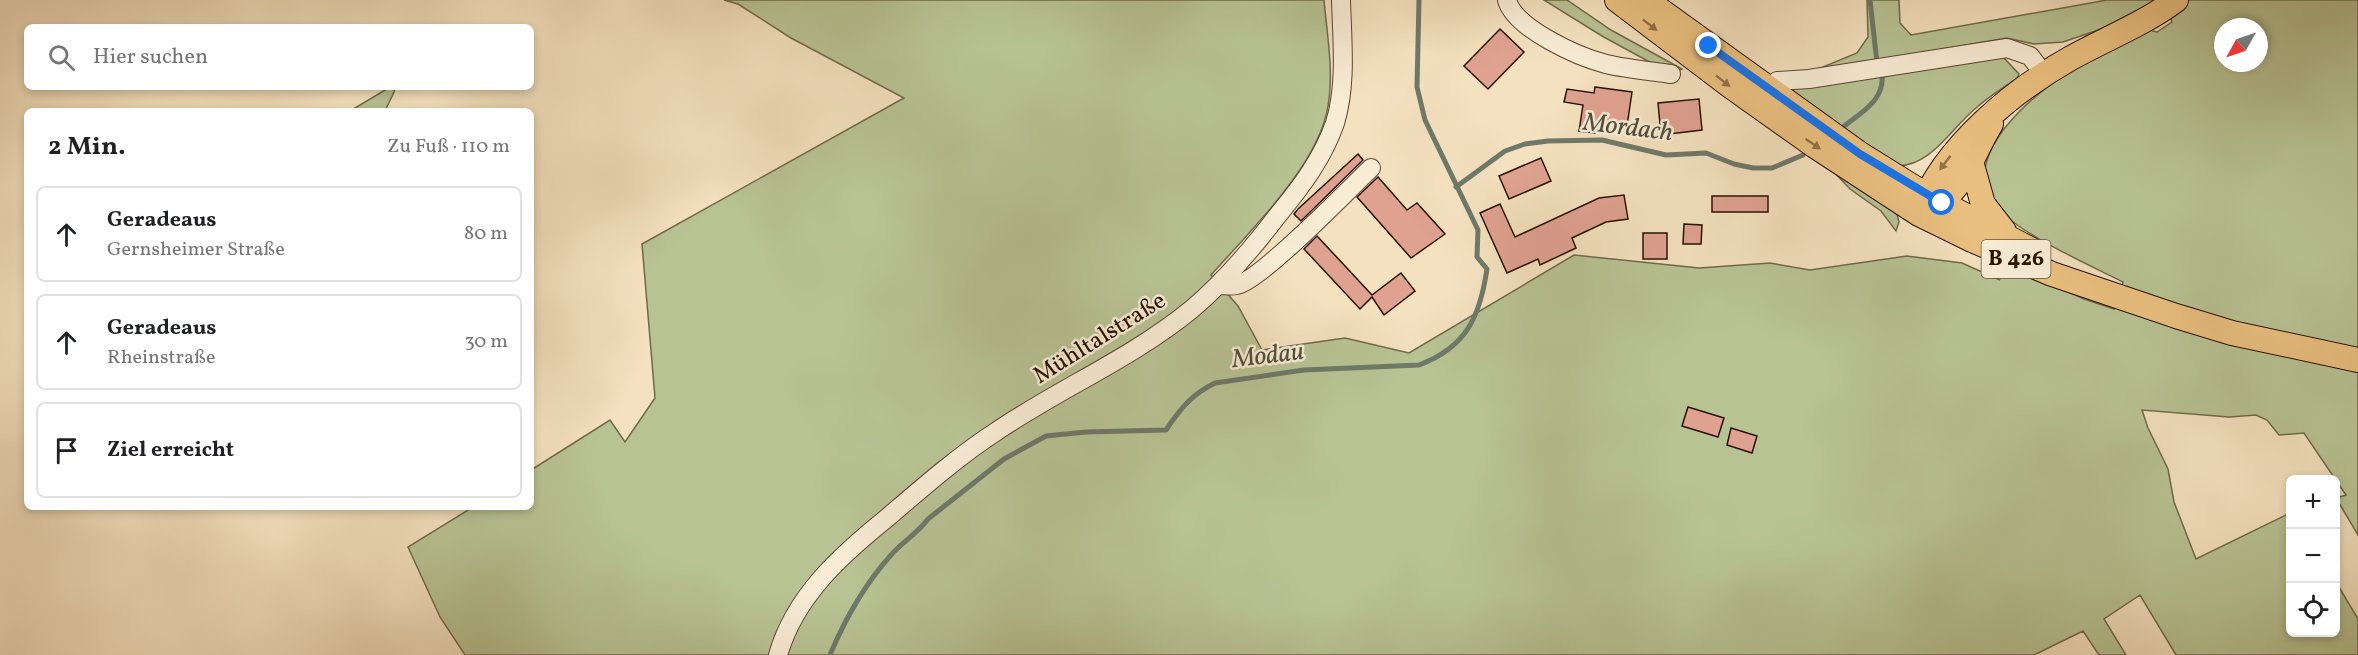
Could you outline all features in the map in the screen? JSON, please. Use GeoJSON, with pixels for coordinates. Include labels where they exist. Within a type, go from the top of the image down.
{"type":"FeatureCollection","features":[{"type":"Feature","properties":{"kind":"main road","name":"B 426"},"geometry":{"type":"LineString","coordinates":[[1617,0],[1682,49],[1772,95]]}},
{"type":"Feature","properties":{"kind":"main road","name":"B 426"},"geometry":{"type":"LineString","coordinates":[[1646,0],[1772,95],[1929,204],[1972,240],[2043,270],[2232,333],[2358,360]]}},
{"type":"Feature","properties":{"kind":"main road"},"geometry":{"type":"LineString","coordinates":[[1929,204],[1951,156],[2002,107],[2044,74],[2175,0]]}},
{"type":"Feature","properties":{"kind":"main road"},"geometry":{"type":"LineString","coordinates":[[1929,204],[1955,190],[1972,165],[1984,136],[2002,107]]}},
{"type":"Feature","properties":{"kind":"main road"},"geometry":{"type":"LineString","coordinates":[[1972,165],[1983,204],[2014,241]]}},
{"type":"Feature","properties":{"kind":"main road","name":"B 426"},"geometry":{"type":"LineString","coordinates":[[1929,204],[2014,241],[2117,295]]}},
{"type":"Feature","properties":{"kind":"street","name":"Mühltalstraße"},"geometry":{"type":"LineString","coordinates":[[778,655],[797,610],[822,578],[860,540],[947,467],[995,432],[1135,349],[1191,310],[1239,264],[1300,187],[1329,140],[1341,96],[1341,0]]}},
{"type":"Feature","properties":{"kind":"street"},"geometry":{"type":"LineString","coordinates":[[1507,0],[1513,13],[1522,21],[1573,51],[1606,64],[1671,74]]}},
{"type":"Feature","properties":{"kind":"street"},"geometry":{"type":"LineString","coordinates":[[1772,95],[1820,77],[2007,48],[2030,56],[2044,74]]}},
{"type":"Feature","properties":{"kind":"street"},"geometry":{"type":"LineString","coordinates":[[1218,285],[1238,285],[1253,276],[1294,242],[1371,168]]}},
{"type":"Feature","properties":{"kind":"green space"},"geometry":{"type":"Polygon","coordinates":[[[724,0],[1324,0],[1330,93],[1322,128],[1297,174],[1262,218],[1211,275],[1238,306],[1262,350],[1345,338],[1409,353],[1574,255],[1699,268],[1770,263],[1810,270],[1907,256],[1962,263],[2000,280],[1987,266],[1991,257],[2084,299],[2114,309],[2123,282],[2051,246],[2014,223],[2000,211],[1991,200],[1987,190],[1986,163],[1993,145],[2004,129],[2035,97],[2069,72],[2106,50],[2145,29],[2157,32],[2172,22],[2166,7],[2063,42],[2034,44],[2007,38],[1908,55],[2003,57],[2019,74],[2017,78],[1976,108],[1930,153],[1908,165],[1896,166],[1896,211],[1899,222],[1896,231],[1881,211],[1850,189],[1831,169],[1795,99],[1784,83],[1857,53],[1868,37],[1867,0],[1899,0],[1900,23],[1911,35],[2107,0],[2358,0],[2358,535],[2340,505],[2340,497],[2346,495],[2340,486],[2340,475],[2332,475],[2304,433],[2279,435],[2267,420],[2256,415],[2229,417],[2142,410],[2168,469],[2174,502],[2196,559],[2286,515],[2286,637],[2340,637],[2340,589],[2358,619],[2358,655],[2176,655],[2140,595],[2104,619],[2126,655],[2099,655],[2083,631],[2034,655],[465,655],[440,617],[408,547],[468,510],[534,510],[534,468],[610,420],[625,442],[655,398],[642,244],[904,98],[791,38],[738,4],[724,0]]]}},
{"type":"Feature","properties":{"kind":"green space"},"geometry":{"type":"Polygon","coordinates":[[[1544,0],[1567,0],[1611,30],[1682,69],[1666,71],[1602,36],[1544,0]]]}},
{"type":"Feature","properties":{"kind":"green space"},"geometry":{"type":"Polygon","coordinates":[[[385,90],[394,90],[386,108],[355,108],[385,90]]]}},
{"type":"Feature","properties":{"kind":"building"},"geometry":{"type":"Polygon","coordinates":[[[1500,29],[1524,52],[1488,89],[1464,66],[1500,29]]]}},
{"type":"Feature","properties":{"kind":"building"},"geometry":{"type":"Polygon","coordinates":[[[1595,87],[1632,92],[1627,126],[1597,121],[1595,133],[1579,131],[1583,105],[1564,102],[1567,89],[1594,93],[1595,87]]]}},
{"type":"Feature","properties":{"kind":"building"},"geometry":{"type":"Polygon","coordinates":[[[1699,99],[1702,130],[1661,135],[1658,103],[1699,99]]]}},
{"type":"Feature","properties":{"kind":"building"},"geometry":{"type":"Polygon","coordinates":[[[1358,154],[1363,160],[1301,221],[1294,214],[1298,209],[1358,154]]]}},
{"type":"Feature","properties":{"kind":"building"},"geometry":{"type":"Polygon","coordinates":[[[1541,158],[1551,181],[1509,199],[1499,176],[1541,158]]]}},
{"type":"Feature","properties":{"kind":"building"},"geometry":{"type":"Polygon","coordinates":[[[1378,177],[1407,210],[1417,203],[1445,234],[1411,258],[1357,197],[1378,177]]]}},
{"type":"Feature","properties":{"kind":"building"},"geometry":{"type":"Polygon","coordinates":[[[1624,195],[1628,219],[1606,222],[1572,238],[1576,248],[1540,265],[1538,259],[1507,273],[1480,213],[1500,204],[1515,237],[1599,198],[1624,195]]]}},
{"type":"Feature","properties":{"kind":"building"},"geometry":{"type":"Polygon","coordinates":[[[1712,196],[1768,196],[1768,212],[1712,212],[1712,196]]]}},
{"type":"Feature","properties":{"kind":"building"},"geometry":{"type":"Polygon","coordinates":[[[1684,224],[1702,225],[1701,244],[1683,244],[1684,224]]]}},
{"type":"Feature","properties":{"kind":"building"},"geometry":{"type":"Polygon","coordinates":[[[1643,233],[1667,233],[1667,259],[1643,259],[1643,233]]]}},
{"type":"Feature","properties":{"kind":"building"},"geometry":{"type":"Polygon","coordinates":[[[1317,236],[1372,295],[1401,273],[1415,291],[1384,315],[1372,297],[1360,309],[1304,249],[1317,236]]]}},
{"type":"Feature","properties":{"kind":"building"},"geometry":{"type":"Polygon","coordinates":[[[1688,407],[1724,418],[1718,437],[1682,426],[1688,407]]]}},
{"type":"Feature","properties":{"kind":"building"},"geometry":{"type":"Polygon","coordinates":[[[1731,428],[1757,436],[1752,453],[1727,445],[1731,428]]]}},
{"type":"Feature","properties":{"kind":"waterway","name":"Modau"},"geometry":{"type":"LineString","coordinates":[[830,655],[856,602],[895,550],[920,529],[928,519],[1004,459],[1046,436],[1086,432],[1166,430],[1187,403],[1215,383],[1304,370],[1419,365],[1435,358],[1460,339],[1475,315],[1487,269],[1477,257],[1478,230],[1425,120],[1417,87],[1419,0]]}},
{"type":"Feature","properties":{"kind":"waterway"},"geometry":{"type":"LineString","coordinates":[[1870,0],[1877,63]]}},
{"type":"Feature","properties":{"kind":"waterway","name":"Mordach"},"geometry":{"type":"LineString","coordinates":[[1842,128],[1876,99],[1880,92],[1882,74]]}},
{"type":"Feature","properties":{"kind":"waterway","name":"Mordach"},"geometry":{"type":"LineString","coordinates":[[1456,187],[1505,151],[1525,144],[1548,141],[1602,140],[1666,155],[1706,153],[1734,164],[1753,168],[1772,168],[1803,155]]}},
{"type":"Feature","properties":{"kind":"route"},"geometry":{"type":"LineString","coordinates":[[1709,46],[1860,154],[1942,203]]}}]}
